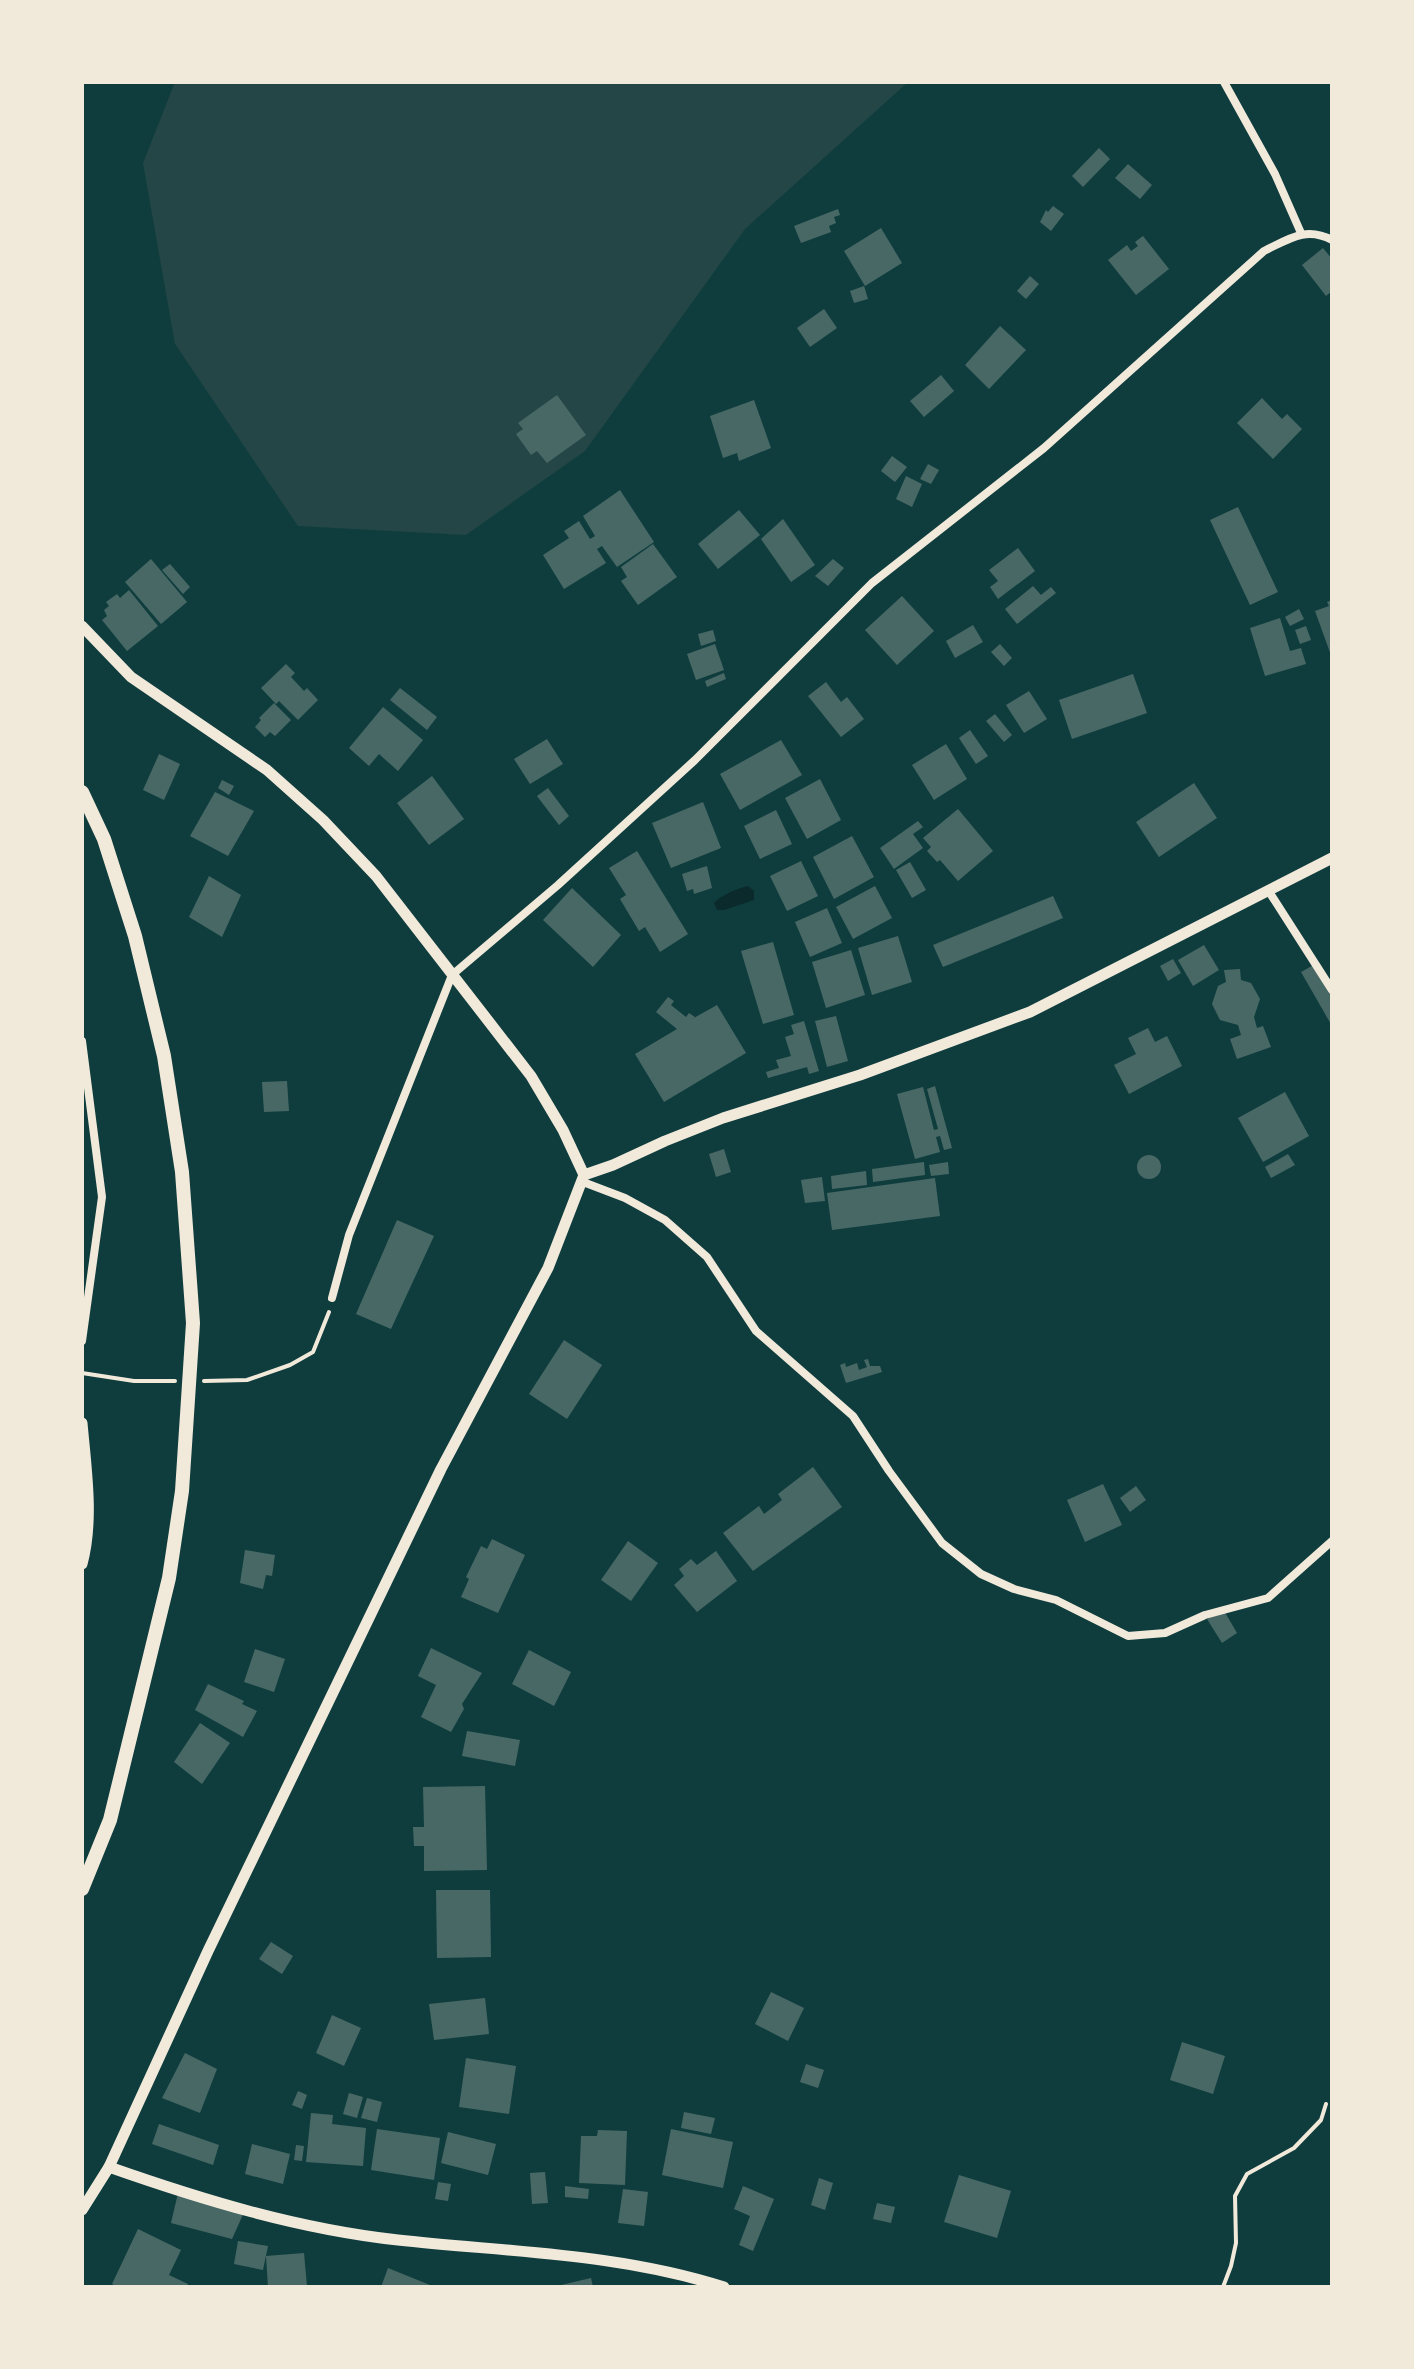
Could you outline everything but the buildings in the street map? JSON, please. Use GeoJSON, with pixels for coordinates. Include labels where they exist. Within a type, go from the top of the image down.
{"type":"FeatureCollection","features":[{"type":"Feature","properties":{"kind":"highway"},"geometry":{"type":"LineString","coordinates":[[82,792],[104,839],[135,936],[164,1056],[182,1172],[193,1323],[182,1491],[169,1578],[110,1820],[82,1889]]}},
{"type":"Feature","properties":{"kind":"street"},"geometry":{"type":"LineString","coordinates":[[1224,82],[1275,174],[1301,233]]}},
{"type":"Feature","properties":{"kind":"street"},"geometry":{"type":"LineString","coordinates":[[332,1298],[349,1235],[452,975],[558,885],[695,760],[872,583],[1044,448],[1264,251],[1301,233],[1318,233],[1332,240]]}},
{"type":"Feature","properties":{"kind":"street"},"geometry":{"type":"LineString","coordinates":[[82,626],[131,677],[267,770],[323,820],[376,876],[531,1076],[563,1130],[584,1178],[665,1220],[707,1257],[756,1331],[853,1416],[942,1543],[981,1574],[1014,1589],[1056,1600],[1128,1636],[1165,1633],[1205,1615],[1268,1598],[1332,1541]]}},
{"type":"Feature","properties":{"kind":"street"},"geometry":{"type":"LineString","coordinates":[[82,2210],[109,2167],[208,1951],[441,1469],[548,1268],[584,1178],[723,1118],[874,1070],[1030,1012],[1332,858]]}},
{"type":"Feature","properties":{"kind":"street"},"geometry":{"type":"LineString","coordinates":[[1268,890],[1332,990]]}},
{"type":"Feature","properties":{"kind":"street"},"geometry":{"type":"LineString","coordinates":[[82,1041],[102,1197],[82,1341]]}},
{"type":"Feature","properties":{"kind":"street"},"geometry":{"type":"LineString","coordinates":[[82,1423],[87,1482],[87,1547],[82,1564]]}},
{"type":"Feature","properties":{"kind":"street"},"geometry":{"type":"LineString","coordinates":[[109,2167],[228,2207],[310,2226],[397,2240],[586,2257],[686,2275],[724,2287]]}},
{"type":"Feature","properties":{"kind":"path"},"geometry":{"type":"LineString","coordinates":[[247,1380],[290,1365],[313,1352],[327,1322],[332,1298]]}},
{"type":"Feature","properties":{"kind":"path"},"geometry":{"type":"LineString","coordinates":[[82,1373],[134,1381]]}},
{"type":"Feature","properties":{"kind":"path"},"geometry":{"type":"LineString","coordinates":[[1223,2287],[1236,2243],[1235,2196],[1247,2174],[1294,2148],[1321,2120],[1326,2104]]}},
{"type":"Feature","properties":{"kind":"shaded area"},"geometry":{"type":"Polygon","coordinates":[[[175,82],[908,82],[745,229],[585,451],[466,535],[298,526],[175,344],[143,163],[175,82]]]}},
{"type":"Feature","properties":{"kind":"shaded area"},"geometry":{"type":"Polygon","coordinates":[[[748,886],[754,891],[754,900],[717,910],[714,903],[717,900],[748,886]]]}}]}
